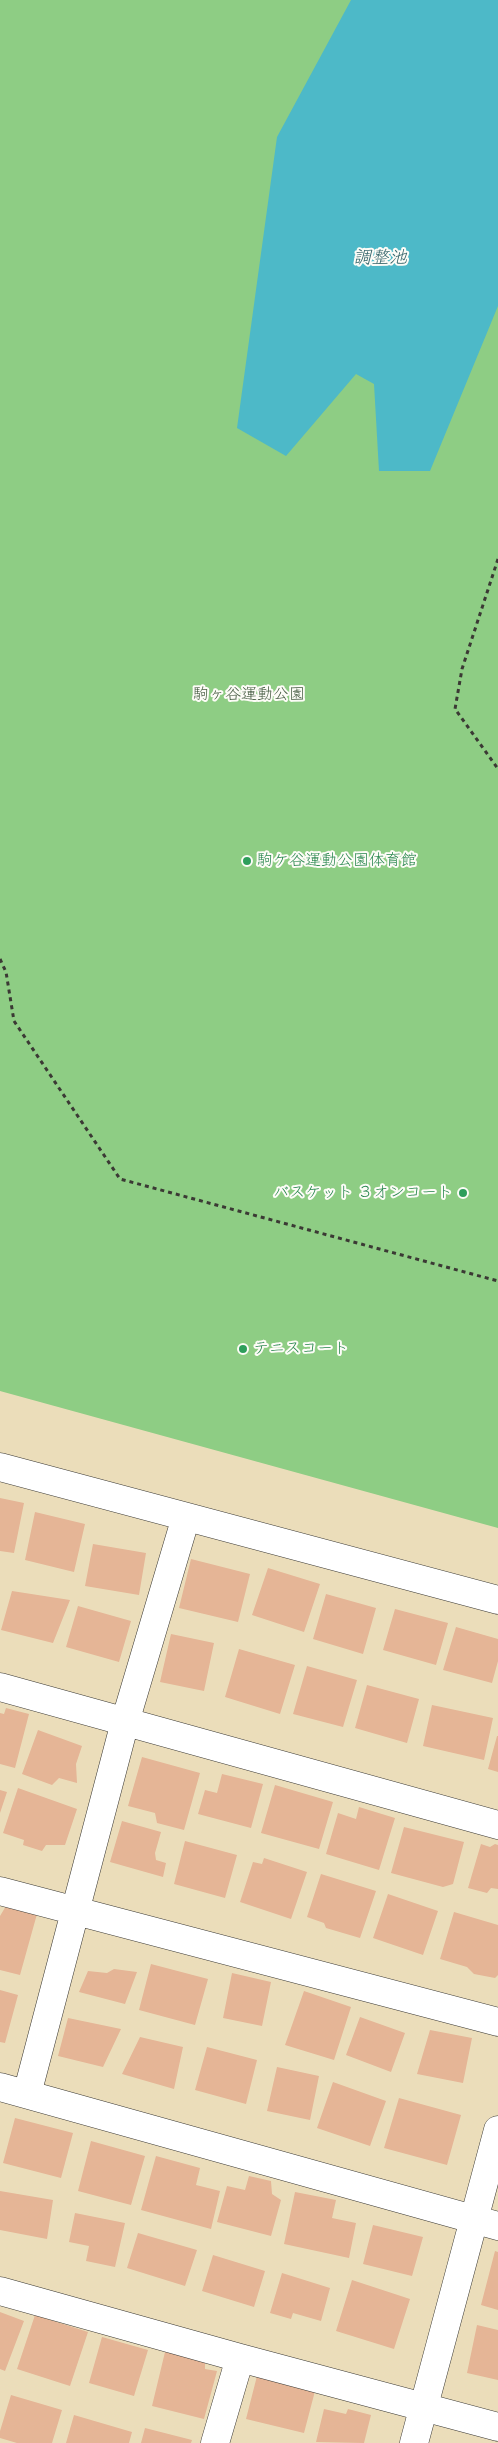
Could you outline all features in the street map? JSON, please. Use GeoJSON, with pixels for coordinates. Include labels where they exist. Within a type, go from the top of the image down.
{"type":"FeatureCollection","features":[{"type":"Feature","properties":{"kind":"street"},"geometry":{"type":"LineString","coordinates":[[0,1467],[498,1600]]}},
{"type":"Feature","properties":{"kind":"street"},"geometry":{"type":"LineString","coordinates":[[27,2094],[77,1912],[125,1722],[186,1517]]}},
{"type":"Feature","properties":{"kind":"street"},"geometry":{"type":"LineString","coordinates":[[0,1687],[498,1825]]}},
{"type":"Feature","properties":{"kind":"street"},"geometry":{"type":"LineString","coordinates":[[0,1891],[498,2022]]}},
{"type":"Feature","properties":{"kind":"street"},"geometry":{"type":"LineString","coordinates":[[0,2087],[487,2223]]}},
{"type":"Feature","properties":{"kind":"street"},"geometry":{"type":"LineString","coordinates":[[414,2443],[487,2223],[498,2130]]}},
{"type":"Feature","properties":{"kind":"street"},"geometry":{"type":"LineString","coordinates":[[0,2291],[240,2358],[498,2426]]}},
{"type":"Feature","properties":{"kind":"street"},"geometry":{"type":"LineString","coordinates":[[216,2443],[240,2358]]}},
{"type":"Feature","properties":{"kind":"path"},"geometry":{"type":"LineString","coordinates":[[498,559],[462,669],[455,709],[498,769]]}},
{"type":"Feature","properties":{"kind":"path"},"geometry":{"type":"LineString","coordinates":[[0,959],[6,972],[14,1021],[120,1179],[498,1281]]}},
{"type":"Feature","properties":{"kind":"path"},"geometry":{"type":"LineString","coordinates":[[0,972],[6,972]]}},
{"type":"Feature","properties":{"kind":"green space","name":"駒ヶ谷運動公園"},"geometry":{"type":"Polygon","coordinates":[[[0,0],[498,0],[498,1528],[0,1391],[0,0]]]}},
{"type":"Feature","properties":{"kind":"water","name":"調整池"},"geometry":{"type":"Polygon","coordinates":[[[351,0],[498,0],[498,306],[430,471],[379,471],[374,384],[356,374],[286,456],[237,428],[277,137],[351,0]]]}},
{"type":"Feature","properties":{"kind":"building"},"geometry":{"type":"Polygon","coordinates":[[[0,1498],[24,1503],[14,1553],[0,1551],[0,1498]]]}},
{"type":"Feature","properties":{"kind":"building"},"geometry":{"type":"Polygon","coordinates":[[[35,1512],[85,1524],[74,1572],[25,1560],[35,1512]]]}},
{"type":"Feature","properties":{"kind":"building"},"geometry":{"type":"Polygon","coordinates":[[[93,1544],[146,1553],[139,1595],[85,1586],[93,1544]]]}},
{"type":"Feature","properties":{"kind":"building"},"geometry":{"type":"Polygon","coordinates":[[[191,1559],[250,1574],[238,1622],[179,1608],[191,1559]]]}},
{"type":"Feature","properties":{"kind":"building"},"geometry":{"type":"Polygon","coordinates":[[[268,1568],[320,1584],[304,1632],[252,1615],[268,1568]]]}},
{"type":"Feature","properties":{"kind":"building"},"geometry":{"type":"Polygon","coordinates":[[[12,1591],[70,1600],[53,1643],[1,1630],[12,1591]]]}},
{"type":"Feature","properties":{"kind":"building"},"geometry":{"type":"Polygon","coordinates":[[[326,1594],[376,1608],[363,1654],[313,1639],[326,1594]]]}},
{"type":"Feature","properties":{"kind":"building"},"geometry":{"type":"Polygon","coordinates":[[[78,1606],[131,1621],[119,1662],[66,1647],[78,1606]]]}},
{"type":"Feature","properties":{"kind":"building"},"geometry":{"type":"Polygon","coordinates":[[[395,1609],[448,1623],[436,1665],[383,1650],[395,1609]]]}},
{"type":"Feature","properties":{"kind":"building"},"geometry":{"type":"Polygon","coordinates":[[[456,1627],[498,1639],[498,1661],[492,1683],[443,1670],[456,1627]]]}},
{"type":"Feature","properties":{"kind":"building"},"geometry":{"type":"Polygon","coordinates":[[[171,1634],[214,1643],[204,1691],[160,1682],[171,1634]]]}},
{"type":"Feature","properties":{"kind":"building"},"geometry":{"type":"Polygon","coordinates":[[[239,1649],[295,1665],[280,1714],[225,1697],[239,1649]]]}},
{"type":"Feature","properties":{"kind":"building"},"geometry":{"type":"Polygon","coordinates":[[[307,1666],[357,1680],[343,1727],[293,1714],[307,1666]]]}},
{"type":"Feature","properties":{"kind":"building"},"geometry":{"type":"Polygon","coordinates":[[[367,1685],[419,1699],[407,1743],[355,1728],[367,1685]]]}},
{"type":"Feature","properties":{"kind":"building"},"geometry":{"type":"Polygon","coordinates":[[[432,1705],[493,1718],[484,1760],[423,1746],[432,1705]]]}},
{"type":"Feature","properties":{"kind":"building"},"geometry":{"type":"Polygon","coordinates":[[[6,1708],[29,1714],[15,1768],[0,1764],[0,1713],[4,1714],[6,1708]]]}},
{"type":"Feature","properties":{"kind":"building"},"geometry":{"type":"Polygon","coordinates":[[[38,1730],[82,1746],[76,1764],[77,1783],[59,1778],[52,1785],[22,1774],[38,1730]]]}},
{"type":"Feature","properties":{"kind":"building"},"geometry":{"type":"Polygon","coordinates":[[[498,1736],[498,1772],[488,1769],[498,1736]]]}},
{"type":"Feature","properties":{"kind":"building"},"geometry":{"type":"Polygon","coordinates":[[[142,1757],[200,1773],[184,1830],[157,1823],[155,1813],[128,1806],[142,1757]]]}},
{"type":"Feature","properties":{"kind":"building"},"geometry":{"type":"Polygon","coordinates":[[[222,1774],[263,1784],[251,1828],[198,1814],[205,1790],[217,1793],[222,1774]]]}},
{"type":"Feature","properties":{"kind":"building"},"geometry":{"type":"Polygon","coordinates":[[[275,1785],[333,1802],[319,1849],[261,1833],[275,1785]]]}},
{"type":"Feature","properties":{"kind":"building"},"geometry":{"type":"Polygon","coordinates":[[[18,1788],[77,1809],[65,1845],[46,1845],[42,1851],[23,1845],[24,1840],[3,1833],[18,1788]]]}},
{"type":"Feature","properties":{"kind":"building"},"geometry":{"type":"Polygon","coordinates":[[[0,1790],[7,1792],[0,1813],[0,1790]]]}},
{"type":"Feature","properties":{"kind":"building"},"geometry":{"type":"Polygon","coordinates":[[[359,1807],[395,1818],[379,1870],[326,1854],[338,1813],[356,1819],[359,1807]]]}},
{"type":"Feature","properties":{"kind":"building"},"geometry":{"type":"Polygon","coordinates":[[[122,1821],[161,1832],[155,1853],[156,1860],[166,1863],[163,1877],[110,1862],[122,1821]]]}},
{"type":"Feature","properties":{"kind":"building"},"geometry":{"type":"Polygon","coordinates":[[[404,1827],[464,1842],[453,1884],[443,1887],[391,1873],[404,1827]]]}},
{"type":"Feature","properties":{"kind":"building"},"geometry":{"type":"Polygon","coordinates":[[[185,1841],[237,1855],[225,1898],[174,1884],[185,1841]]]}},
{"type":"Feature","properties":{"kind":"building"},"geometry":{"type":"Polygon","coordinates":[[[481,1844],[490,1847],[495,1844],[498,1845],[498,1889],[491,1888],[487,1893],[468,1888],[481,1844]]]}},
{"type":"Feature","properties":{"kind":"building"},"geometry":{"type":"Polygon","coordinates":[[[264,1858],[307,1872],[291,1919],[240,1902],[253,1862],[262,1864],[264,1858]]]}},
{"type":"Feature","properties":{"kind":"building"},"geometry":{"type":"Polygon","coordinates":[[[321,1874],[376,1891],[360,1938],[326,1928],[324,1923],[307,1917],[321,1874]]]}},
{"type":"Feature","properties":{"kind":"building"},"geometry":{"type":"Polygon","coordinates":[[[388,1894],[438,1911],[423,1955],[373,1938],[388,1894]]]}},
{"type":"Feature","properties":{"kind":"building"},"geometry":{"type":"Polygon","coordinates":[[[6,1906],[37,1914],[20,1975],[0,1970],[0,1916],[6,1906]]]}},
{"type":"Feature","properties":{"kind":"building"},"geometry":{"type":"Polygon","coordinates":[[[454,1912],[498,1925],[498,1975],[495,1978],[474,1974],[467,1967],[440,1959],[454,1912]]]}},
{"type":"Feature","properties":{"kind":"building"},"geometry":{"type":"Polygon","coordinates":[[[151,1964],[208,1979],[195,2025],[139,2010],[151,1964]]]}},
{"type":"Feature","properties":{"kind":"building"},"geometry":{"type":"Polygon","coordinates":[[[114,1969],[137,1972],[125,2004],[79,1992],[88,1971],[107,1973],[114,1969]]]}},
{"type":"Feature","properties":{"kind":"building"},"geometry":{"type":"Polygon","coordinates":[[[232,1973],[271,1982],[262,2026],[223,2018],[232,1973]]]}},
{"type":"Feature","properties":{"kind":"building"},"geometry":{"type":"Polygon","coordinates":[[[0,1990],[18,1995],[5,2043],[0,2042],[0,1990]]]}},
{"type":"Feature","properties":{"kind":"building"},"geometry":{"type":"Polygon","coordinates":[[[304,1991],[351,2007],[334,2060],[285,2045],[304,1991]]]}},
{"type":"Feature","properties":{"kind":"building"},"geometry":{"type":"Polygon","coordinates":[[[360,2017],[405,2033],[391,2072],[346,2055],[360,2017]]]}},
{"type":"Feature","properties":{"kind":"building"},"geometry":{"type":"Polygon","coordinates":[[[68,2018],[121,2029],[103,2067],[58,2056],[68,2018]]]}},
{"type":"Feature","properties":{"kind":"building"},"geometry":{"type":"Polygon","coordinates":[[[430,2030],[472,2038],[463,2083],[417,2074],[430,2030]]]}},
{"type":"Feature","properties":{"kind":"building"},"geometry":{"type":"Polygon","coordinates":[[[140,2037],[183,2047],[174,2089],[122,2074],[140,2037]]]}},
{"type":"Feature","properties":{"kind":"building"},"geometry":{"type":"Polygon","coordinates":[[[207,2047],[257,2060],[246,2104],[195,2090],[207,2047]]]}},
{"type":"Feature","properties":{"kind":"building"},"geometry":{"type":"Polygon","coordinates":[[[277,2067],[319,2076],[310,2120],[267,2111],[277,2067]]]}},
{"type":"Feature","properties":{"kind":"building"},"geometry":{"type":"Polygon","coordinates":[[[333,2082],[386,2101],[370,2146],[317,2128],[333,2082]]]}},
{"type":"Feature","properties":{"kind":"building"},"geometry":{"type":"Polygon","coordinates":[[[399,2098],[461,2115],[447,2165],[384,2148],[399,2098]]]}},
{"type":"Feature","properties":{"kind":"building"},"geometry":{"type":"Polygon","coordinates":[[[15,2118],[73,2133],[61,2178],[3,2163],[15,2118]]]}},
{"type":"Feature","properties":{"kind":"building"},"geometry":{"type":"Polygon","coordinates":[[[91,2141],[145,2156],[131,2205],[78,2191],[91,2141]]]}},
{"type":"Feature","properties":{"kind":"building"},"geometry":{"type":"Polygon","coordinates":[[[156,2156],[200,2168],[196,2185],[220,2191],[211,2229],[141,2210],[156,2156]]]}},
{"type":"Feature","properties":{"kind":"building"},"geometry":{"type":"Polygon","coordinates":[[[249,2176],[271,2181],[272,2194],[281,2200],[271,2236],[217,2222],[227,2186],[245,2190],[249,2176]]]}},
{"type":"Feature","properties":{"kind":"building"},"geometry":{"type":"Polygon","coordinates":[[[0,2191],[53,2200],[47,2239],[0,2230],[0,2191]]]}},
{"type":"Feature","properties":{"kind":"building"},"geometry":{"type":"Polygon","coordinates":[[[295,2192],[336,2200],[332,2218],[356,2223],[349,2258],[284,2244],[295,2192]]]}},
{"type":"Feature","properties":{"kind":"building"},"geometry":{"type":"Polygon","coordinates":[[[75,2213],[125,2223],[115,2267],[86,2261],[89,2246],[69,2242],[75,2213]]]}},
{"type":"Feature","properties":{"kind":"building"},"geometry":{"type":"Polygon","coordinates":[[[373,2225],[423,2237],[412,2276],[363,2264],[373,2225]]]}},
{"type":"Feature","properties":{"kind":"building"},"geometry":{"type":"Polygon","coordinates":[[[138,2233],[197,2250],[185,2286],[127,2268],[138,2233]]]}},
{"type":"Feature","properties":{"kind":"building"},"geometry":{"type":"Polygon","coordinates":[[[495,2251],[498,2252],[498,2310],[481,2305],[495,2251]]]}},
{"type":"Feature","properties":{"kind":"building"},"geometry":{"type":"Polygon","coordinates":[[[213,2255],[265,2271],[254,2307],[202,2291],[213,2255]]]}},
{"type":"Feature","properties":{"kind":"building"},"geometry":{"type":"Polygon","coordinates":[[[282,2273],[330,2288],[321,2321],[293,2313],[291,2319],[270,2313],[282,2273]]]}},
{"type":"Feature","properties":{"kind":"building"},"geometry":{"type":"Polygon","coordinates":[[[352,2280],[410,2299],[394,2349],[336,2331],[352,2280]]]}},
{"type":"Feature","properties":{"kind":"building"},"geometry":{"type":"Polygon","coordinates":[[[0,2312],[24,2321],[5,2371],[0,2369],[0,2312]]]}},
{"type":"Feature","properties":{"kind":"building"},"geometry":{"type":"Polygon","coordinates":[[[35,2315],[88,2332],[70,2386],[17,2369],[35,2315]]]}},
{"type":"Feature","properties":{"kind":"building"},"geometry":{"type":"Polygon","coordinates":[[[477,2325],[498,2330],[498,2380],[467,2373],[477,2325]]]}},
{"type":"Feature","properties":{"kind":"building"},"geometry":{"type":"Polygon","coordinates":[[[102,2337],[148,2350],[134,2396],[89,2383],[102,2337]]]}},
{"type":"Feature","properties":{"kind":"building"},"geometry":{"type":"Polygon","coordinates":[[[165,2352],[205,2361],[205,2369],[217,2371],[204,2419],[152,2406],[165,2352]]]}},
{"type":"Feature","properties":{"kind":"building"},"geometry":{"type":"Polygon","coordinates":[[[257,2376],[315,2391],[304,2433],[246,2419],[257,2376]]]}},
{"type":"Feature","properties":{"kind":"building"},"geometry":{"type":"Polygon","coordinates":[[[11,2395],[62,2410],[52,2443],[17,2443],[0,2438],[0,2431],[11,2395]]]}},
{"type":"Feature","properties":{"kind":"building"},"geometry":{"type":"Polygon","coordinates":[[[324,2409],[346,2414],[348,2409],[371,2415],[364,2443],[316,2442],[324,2409]]]}},
{"type":"Feature","properties":{"kind":"building"},"geometry":{"type":"Polygon","coordinates":[[[74,2415],[132,2432],[129,2443],[66,2443],[74,2415]]]}},
{"type":"Feature","properties":{"kind":"building"},"geometry":{"type":"Polygon","coordinates":[[[145,2428],[192,2440],[191,2443],[141,2443],[145,2428]]]}},
{"type":"Feature","properties":{"kind":"place","name":"駒ケ谷運動公園体育館"},"geometry":{"type":"Point","coordinates":[247,861]}},
{"type":"Feature","properties":{"kind":"place","name":"バスケット ３オンコート"},"geometry":{"type":"Point","coordinates":[463,1193]}},
{"type":"Feature","properties":{"kind":"place","name":"テニスコート"},"geometry":{"type":"Point","coordinates":[243,1349]}}]}
